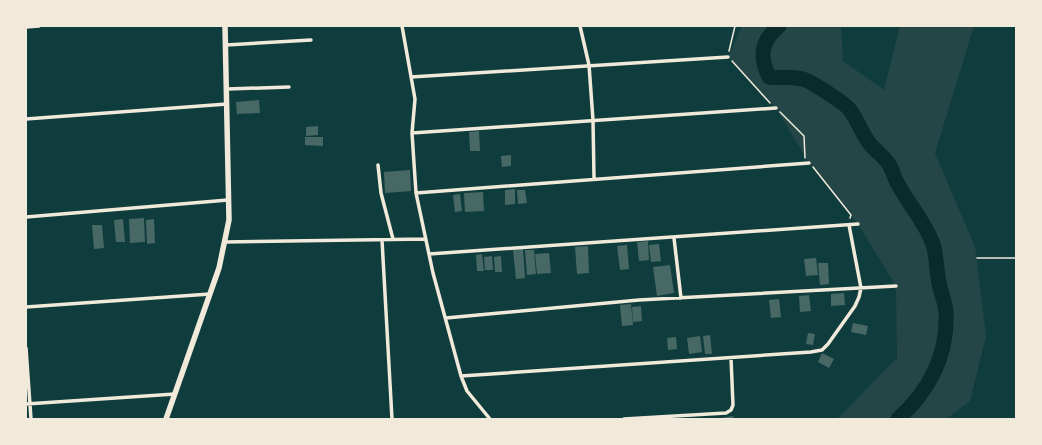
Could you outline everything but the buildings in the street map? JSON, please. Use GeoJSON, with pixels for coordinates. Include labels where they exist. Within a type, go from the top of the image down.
{"type":"FeatureCollection","features":[{"type":"Feature","properties":{"kind":"main road"},"geometry":{"type":"LineString","coordinates":[[166,419],[219,268],[229,220],[225,26]]}},
{"type":"Feature","properties":{"kind":"street"},"geometry":{"type":"LineString","coordinates":[[26,27],[39,26]]}},
{"type":"Feature","properties":{"kind":"street"},"geometry":{"type":"LineString","coordinates":[[402,26],[415,99],[412,134],[416,193],[433,273],[461,376],[467,391],[490,419]]}},
{"type":"Feature","properties":{"kind":"street"},"geometry":{"type":"LineString","coordinates":[[580,26],[588,65],[593,120],[594,178]]}},
{"type":"Feature","properties":{"kind":"street"},"geometry":{"type":"LineString","coordinates":[[226,45],[311,40]]}},
{"type":"Feature","properties":{"kind":"street"},"geometry":{"type":"LineString","coordinates":[[411,77],[728,57]]}},
{"type":"Feature","properties":{"kind":"street"},"geometry":{"type":"LineString","coordinates":[[227,89],[289,87]]}},
{"type":"Feature","properties":{"kind":"street"},"geometry":{"type":"LineString","coordinates":[[26,119],[227,104]]}},
{"type":"Feature","properties":{"kind":"street"},"geometry":{"type":"LineString","coordinates":[[412,134],[776,108]]}},
{"type":"Feature","properties":{"kind":"street"},"geometry":{"type":"LineString","coordinates":[[416,193],[809,162]]}},
{"type":"Feature","properties":{"kind":"street"},"geometry":{"type":"LineString","coordinates":[[378,165],[381,193],[393,240]]}},
{"type":"Feature","properties":{"kind":"street"},"geometry":{"type":"LineString","coordinates":[[26,217],[228,200]]}},
{"type":"Feature","properties":{"kind":"street"},"geometry":{"type":"LineString","coordinates":[[429,254],[858,224]]}},
{"type":"Feature","properties":{"kind":"street"},"geometry":{"type":"LineString","coordinates":[[461,376],[731,358],[822,350],[828,344],[855,306],[859,297],[860,288],[849,225]]}},
{"type":"Feature","properties":{"kind":"street"},"geometry":{"type":"LineString","coordinates":[[674,238],[681,298]]}},
{"type":"Feature","properties":{"kind":"street"},"geometry":{"type":"LineString","coordinates":[[224,242],[426,239]]}},
{"type":"Feature","properties":{"kind":"street"},"geometry":{"type":"LineString","coordinates":[[382,240],[392,419]]}},
{"type":"Feature","properties":{"kind":"street"},"geometry":{"type":"LineString","coordinates":[[446,318],[639,300],[896,286]]}},
{"type":"Feature","properties":{"kind":"street"},"geometry":{"type":"LineString","coordinates":[[26,307],[210,294]]}},
{"type":"Feature","properties":{"kind":"street"},"geometry":{"type":"LineString","coordinates":[[26,348],[28,404],[31,419]]}},
{"type":"Feature","properties":{"kind":"street"},"geometry":{"type":"LineString","coordinates":[[624,419],[726,412],[731,410],[731,358]]}},
{"type":"Feature","properties":{"kind":"street"},"geometry":{"type":"LineString","coordinates":[[28,404],[175,394]]}},
{"type":"Feature","properties":{"kind":"path"},"geometry":{"type":"LineString","coordinates":[[735,26],[728,57],[804,136],[805,157],[851,215],[849,225]]}},
{"type":"Feature","properties":{"kind":"path"},"geometry":{"type":"LineString","coordinates":[[977,258],[1016,258]]}},
{"type":"Feature","properties":{"kind":"shaded area"},"geometry":{"type":"Polygon","coordinates":[[[742,26],[841,26],[843,61],[884,90],[900,26],[974,26],[935,153],[975,247],[986,336],[970,401],[946,419],[837,419],[897,358],[896,286],[858,224],[809,163],[776,108],[728,57],[742,26]]]}},
{"type":"Feature","properties":{"kind":"waterway"},"geometry":{"type":"LineString","coordinates":[[779,26],[768,37],[765,43],[763,56],[769,77],[803,79],[808,81],[850,110],[870,144],[889,164],[898,184],[922,221],[933,244],[938,278],[946,312],[944,343],[935,371],[928,384],[898,419]]}}]}
